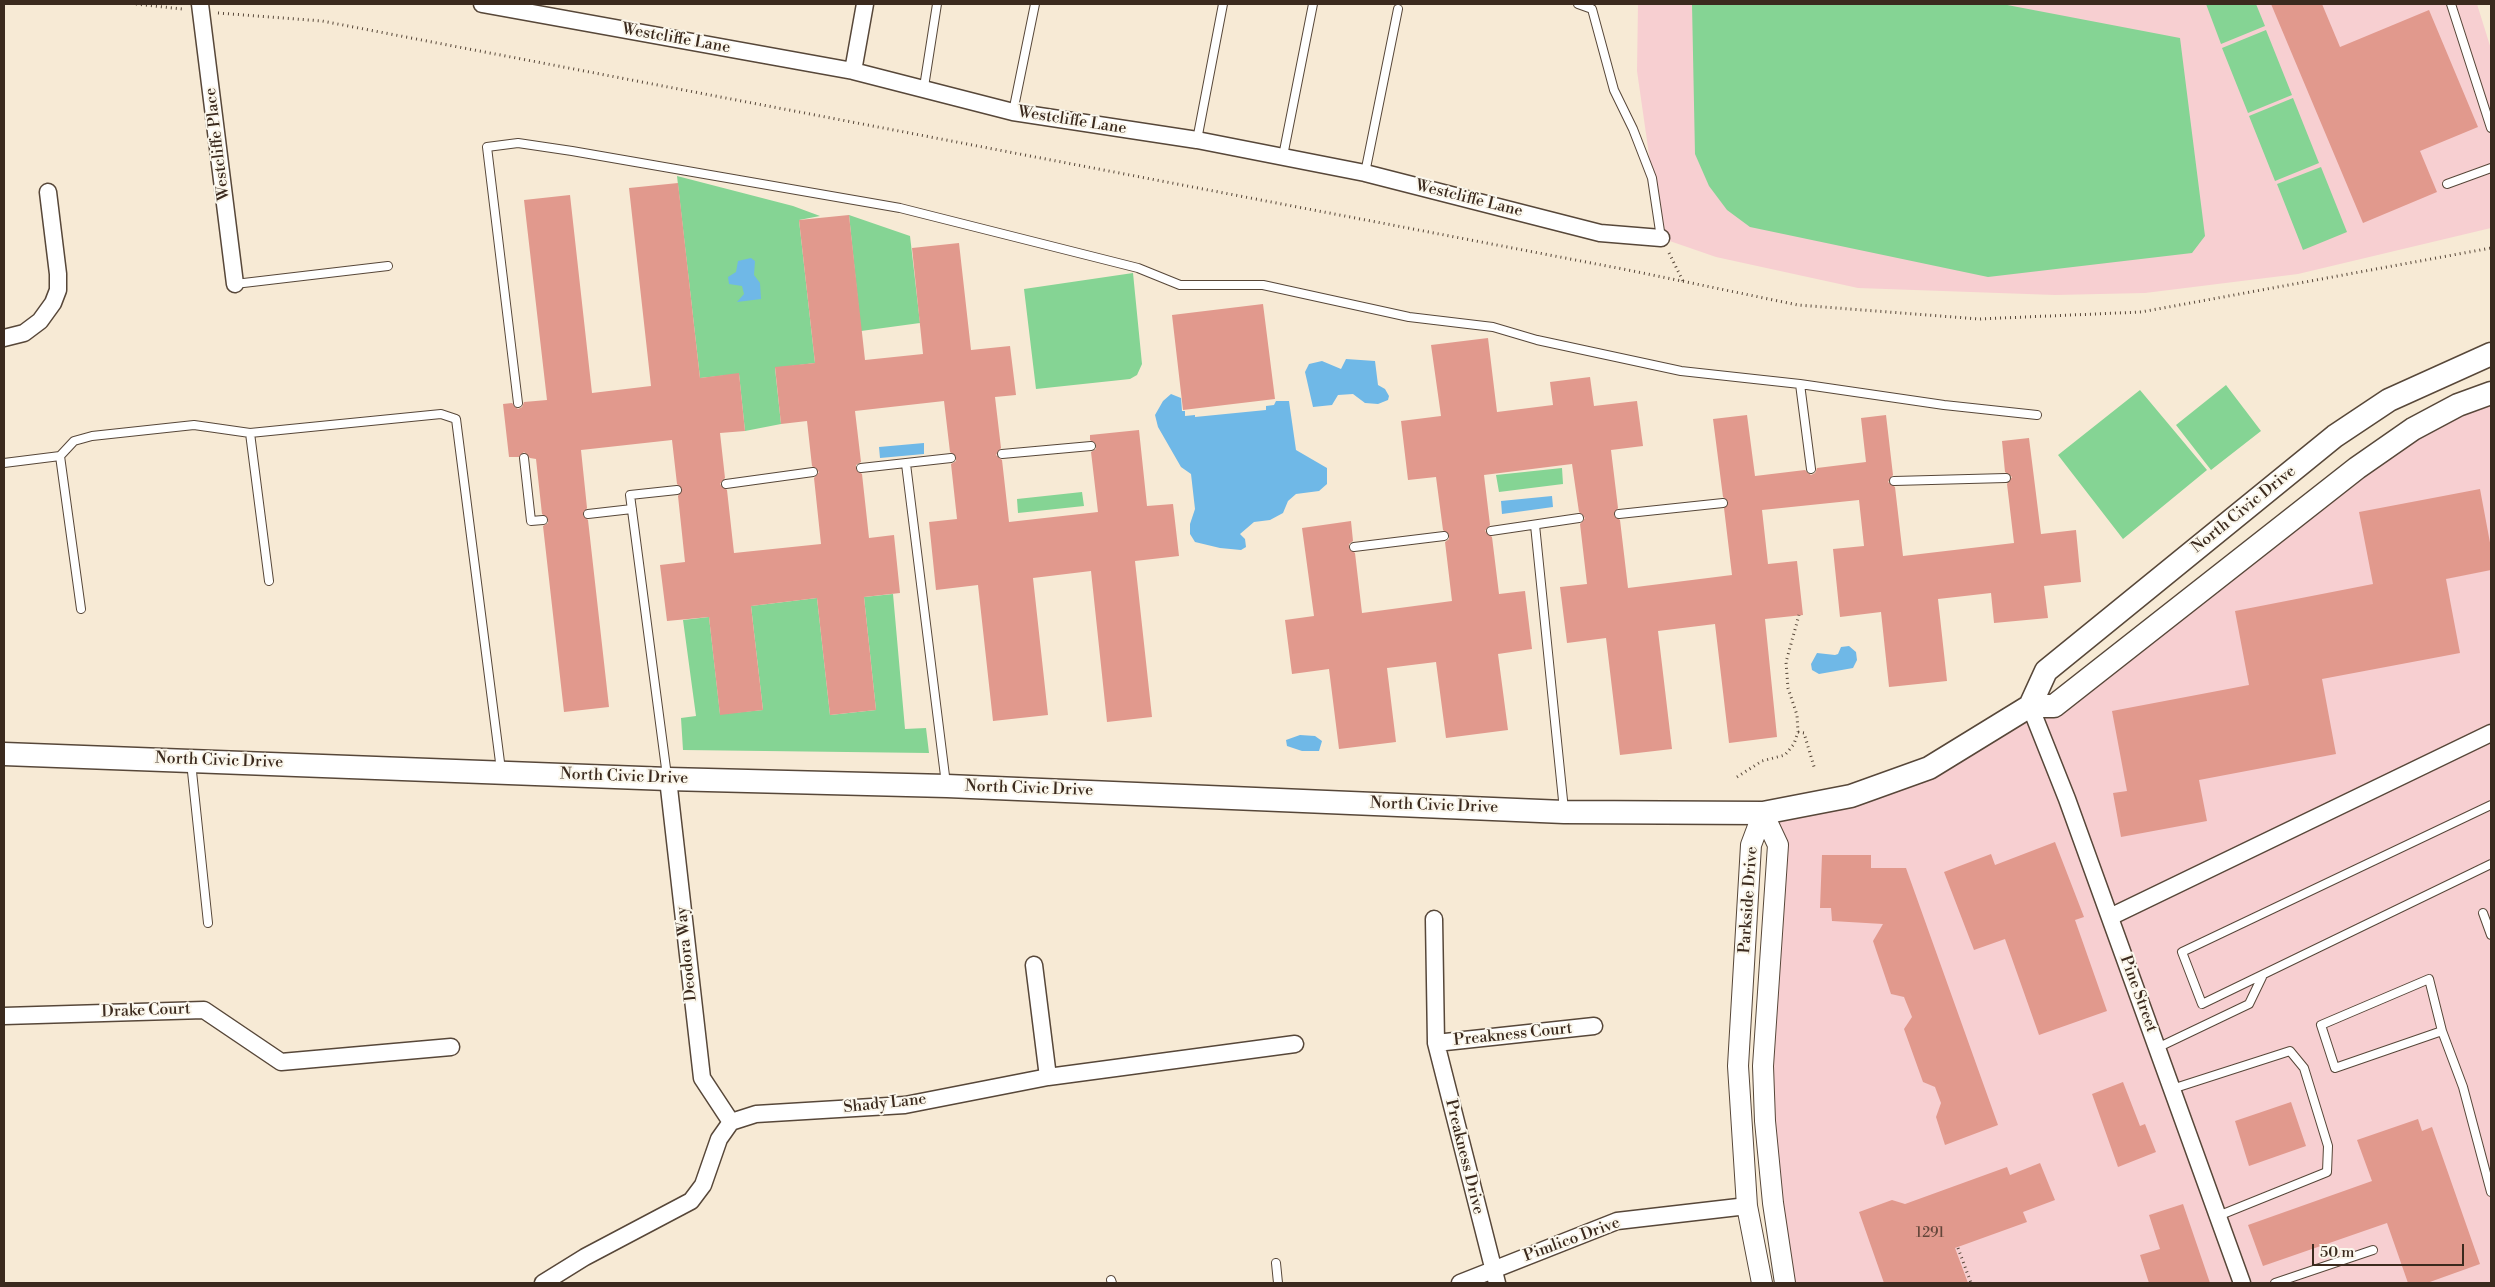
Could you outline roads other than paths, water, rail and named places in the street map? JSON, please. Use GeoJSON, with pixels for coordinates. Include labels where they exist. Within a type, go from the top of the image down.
{"type":"FeatureCollection","features":[{"type":"Feature","properties":{"kind":"main road","name":"North Civic Drive"},"geometry":{"type":"LineString","coordinates":[[4,754],[668,779],[947,786],[1564,812],[1763,813],[1851,796],[1929,768],[2030,706],[2046,671],[2335,436],[2389,400],[2491,354]]}},
{"type":"Feature","properties":{"kind":"main road"},"geometry":{"type":"LineString","coordinates":[[2030,706],[2054,706],[2357,468],[2413,430],[2458,406],[2491,393]]}},
{"type":"Feature","properties":{"kind":"street","name":"Westcliffe Lane"},"geometry":{"type":"LineString","coordinates":[[482,4],[853,71],[924,87],[1013,112],[1197,140],[1365,172],[1600,233],[1661,238]]}},
{"type":"Feature","properties":{"kind":"street"},"geometry":{"type":"LineString","coordinates":[[853,71],[864,4]]}},
{"type":"Feature","properties":{"kind":"street","name":"Westcliffe Place"},"geometry":{"type":"LineString","coordinates":[[201,7],[234,284]]}},
{"type":"Feature","properties":{"kind":"street"},"geometry":{"type":"LineString","coordinates":[[4,338],[24,333],[40,321],[54,303],[58,290],[58,274],[48,192]]}},
{"type":"Feature","properties":{"kind":"street","name":"Pine Street"},"geometry":{"type":"LineString","coordinates":[[2030,706],[2110,917],[2242,1283]]}},
{"type":"Feature","properties":{"kind":"street"},"geometry":{"type":"LineString","coordinates":[[2110,917],[2491,733]]}},
{"type":"Feature","properties":{"kind":"street","name":"Deodora Way"},"geometry":{"type":"LineString","coordinates":[[668,779],[702,1078],[730,1122]]}},
{"type":"Feature","properties":{"kind":"street","name":"Parkside Drive"},"geometry":{"type":"LineString","coordinates":[[1762,1283],[1747,1206],[1738,1066],[1751,845],[1763,813]]}},
{"type":"Feature","properties":{"kind":"street","name":"Parkside Drive"},"geometry":{"type":"LineString","coordinates":[[1763,813],[1778,844],[1763,1066],[1765,1121],[1773,1203],[1785,1283]]}},
{"type":"Feature","properties":{"kind":"street","name":"Preakness Court"},"geometry":{"type":"LineString","coordinates":[[1434,919],[1436,1044],[1594,1026]]}},
{"type":"Feature","properties":{"kind":"street"},"geometry":{"type":"LineString","coordinates":[[1034,965],[1048,1077]]}},
{"type":"Feature","properties":{"kind":"street","name":"Drake Court"},"geometry":{"type":"LineString","coordinates":[[4,1016],[204,1010],[281,1062],[451,1047]]}},
{"type":"Feature","properties":{"kind":"street","name":"Shady Lane"},"geometry":{"type":"LineString","coordinates":[[730,1122],[756,1114],[905,1105],[1048,1077],[1295,1044]]}},
{"type":"Feature","properties":{"kind":"street","name":"Preakness Drive"},"geometry":{"type":"LineString","coordinates":[[1436,1044],[1495,1276]]}},
{"type":"Feature","properties":{"kind":"street"},"geometry":{"type":"LineString","coordinates":[[543,1283],[585,1257],[691,1201],[703,1185],[719,1139],[730,1122]]}},
{"type":"Feature","properties":{"kind":"street","name":"Pimlico Drive"},"geometry":{"type":"LineString","coordinates":[[1460,1283],[1495,1276],[1617,1221],[1747,1206]]}},
{"type":"Feature","properties":{"kind":"lane"},"geometry":{"type":"LineString","coordinates":[[924,87],[937,4]]}},
{"type":"Feature","properties":{"kind":"lane"},"geometry":{"type":"LineString","coordinates":[[1013,112],[1035,4]]}},
{"type":"Feature","properties":{"kind":"lane"},"geometry":{"type":"LineString","coordinates":[[1197,140],[1223,4]]}},
{"type":"Feature","properties":{"kind":"lane"},"geometry":{"type":"LineString","coordinates":[[1283,156],[1313,4]]}},
{"type":"Feature","properties":{"kind":"lane"},"geometry":{"type":"LineString","coordinates":[[1578,4],[1592,9],[1614,90],[1633,129],[1652,178],[1661,238]]}},
{"type":"Feature","properties":{"kind":"lane"},"geometry":{"type":"LineString","coordinates":[[2451,4],[2491,128]]}},
{"type":"Feature","properties":{"kind":"lane"},"geometry":{"type":"LineString","coordinates":[[1365,172],[1398,9]]}},
{"type":"Feature","properties":{"kind":"lane"},"geometry":{"type":"LineString","coordinates":[[518,403],[487,146],[518,143],[900,208],[1138,268],[1180,285],[1263,285],[1409,317],[1493,327],[1537,340],[1681,371],[1800,384],[1944,405],[2037,415]]}},
{"type":"Feature","properties":{"kind":"lane"},"geometry":{"type":"LineString","coordinates":[[2446,184],[2491,168]]}},
{"type":"Feature","properties":{"kind":"lane"},"geometry":{"type":"LineString","coordinates":[[234,284],[388,266]]}},
{"type":"Feature","properties":{"kind":"lane"},"geometry":{"type":"LineString","coordinates":[[1800,384],[1811,469]]}},
{"type":"Feature","properties":{"kind":"lane"},"geometry":{"type":"LineString","coordinates":[[4,463],[60,456],[74,441],[92,436],[194,425],[250,433],[441,414],[456,420],[501,772]]}},
{"type":"Feature","properties":{"kind":"lane"},"geometry":{"type":"LineString","coordinates":[[250,433],[269,581]]}},
{"type":"Feature","properties":{"kind":"lane"},"geometry":{"type":"LineString","coordinates":[[1002,454],[1091,446]]}},
{"type":"Feature","properties":{"kind":"lane"},"geometry":{"type":"LineString","coordinates":[[60,456],[81,609]]}},
{"type":"Feature","properties":{"kind":"lane"},"geometry":{"type":"LineString","coordinates":[[524,458],[531,521],[543,520]]}},
{"type":"Feature","properties":{"kind":"lane"},"geometry":{"type":"LineString","coordinates":[[861,468],[951,458]]}},
{"type":"Feature","properties":{"kind":"lane"},"geometry":{"type":"LineString","coordinates":[[906,464],[947,786]]}},
{"type":"Feature","properties":{"kind":"lane"},"geometry":{"type":"LineString","coordinates":[[726,484],[813,472]]}},
{"type":"Feature","properties":{"kind":"lane"},"geometry":{"type":"LineString","coordinates":[[1894,480],[2006,478]]}},
{"type":"Feature","properties":{"kind":"lane"},"geometry":{"type":"LineString","coordinates":[[668,779],[630,495],[677,490]]}},
{"type":"Feature","properties":{"kind":"lane"},"geometry":{"type":"LineString","coordinates":[[1619,514],[1723,503]]}},
{"type":"Feature","properties":{"kind":"lane"},"geometry":{"type":"LineString","coordinates":[[588,514],[632,509]]}},
{"type":"Feature","properties":{"kind":"lane"},"geometry":{"type":"LineString","coordinates":[[1491,531],[1579,518]]}},
{"type":"Feature","properties":{"kind":"lane"},"geometry":{"type":"LineString","coordinates":[[1535,525],[1564,812]]}},
{"type":"Feature","properties":{"kind":"lane"},"geometry":{"type":"LineString","coordinates":[[1354,547],[1444,536]]}},
{"type":"Feature","properties":{"kind":"lane"},"geometry":{"type":"LineString","coordinates":[[190,760],[208,923]]}},
{"type":"Feature","properties":{"kind":"lane"},"geometry":{"type":"LineString","coordinates":[[2491,806],[2182,952],[2202,1004],[2262,977],[2491,864]]}},
{"type":"Feature","properties":{"kind":"lane"},"geometry":{"type":"LineString","coordinates":[[2483,913],[2491,935]]}},
{"type":"Feature","properties":{"kind":"lane"},"geometry":{"type":"LineString","coordinates":[[2157,1048],[2249,1004],[2262,977]]}},
{"type":"Feature","properties":{"kind":"lane"},"geometry":{"type":"LineString","coordinates":[[2442,1031],[2335,1068],[2321,1026],[2429,979],[2442,1031],[2462,1087],[2491,1192]]}},
{"type":"Feature","properties":{"kind":"lane"},"geometry":{"type":"LineString","coordinates":[[2172,1089],[2290,1051],[2304,1068],[2328,1146],[2327,1172],[2218,1216]]}},
{"type":"Feature","properties":{"kind":"lane"},"geometry":{"type":"LineString","coordinates":[[2275,1283],[2373,1250]]}},
{"type":"Feature","properties":{"kind":"lane"},"geometry":{"type":"LineString","coordinates":[[1276,1263],[1278,1283]]}},
{"type":"Feature","properties":{"kind":"water"},"geometry":{"type":"Polygon","coordinates":[[[751,258],[755,261],[754,275],[760,283],[761,299],[737,302],[744,294],[742,286],[729,284],[728,277],[736,272],[738,261],[751,258]]]}},
{"type":"Feature","properties":{"kind":"water"},"geometry":{"type":"Polygon","coordinates":[[[1346,359],[1375,361],[1378,385],[1385,389],[1389,396],[1388,400],[1378,404],[1365,403],[1353,394],[1338,395],[1332,405],[1313,407],[1305,372],[1309,364],[1322,361],[1341,369],[1346,359]]]}},
{"type":"Feature","properties":{"kind":"water"},"geometry":{"type":"Polygon","coordinates":[[[1171,394],[1181,398],[1182,411],[1185,411],[1185,416],[1195,415],[1195,417],[1266,410],[1266,406],[1274,405],[1276,401],[1289,401],[1296,450],[1327,468],[1327,484],[1319,491],[1296,494],[1288,501],[1283,513],[1270,520],[1254,522],[1240,534],[1245,539],[1246,547],[1241,550],[1220,548],[1195,542],[1190,534],[1190,524],[1195,509],[1191,474],[1181,467],[1158,427],[1155,415],[1163,401],[1171,394]]]}},
{"type":"Feature","properties":{"kind":"water"},"geometry":{"type":"Polygon","coordinates":[[[924,443],[924,454],[880,458],[879,447],[924,443]]]}},
{"type":"Feature","properties":{"kind":"water"},"geometry":{"type":"Polygon","coordinates":[[[1552,496],[1553,507],[1502,514],[1501,501],[1552,496]]]}},
{"type":"Feature","properties":{"kind":"water"},"geometry":{"type":"Polygon","coordinates":[[[1849,646],[1856,652],[1857,660],[1853,668],[1819,674],[1812,670],[1811,664],[1817,653],[1835,655],[1838,654],[1841,647],[1849,646]]]}},
{"type":"Feature","properties":{"kind":"water"},"geometry":{"type":"Polygon","coordinates":[[[1300,735],[1315,736],[1322,741],[1319,751],[1302,751],[1287,746],[1286,740],[1300,735]]]}}]}
